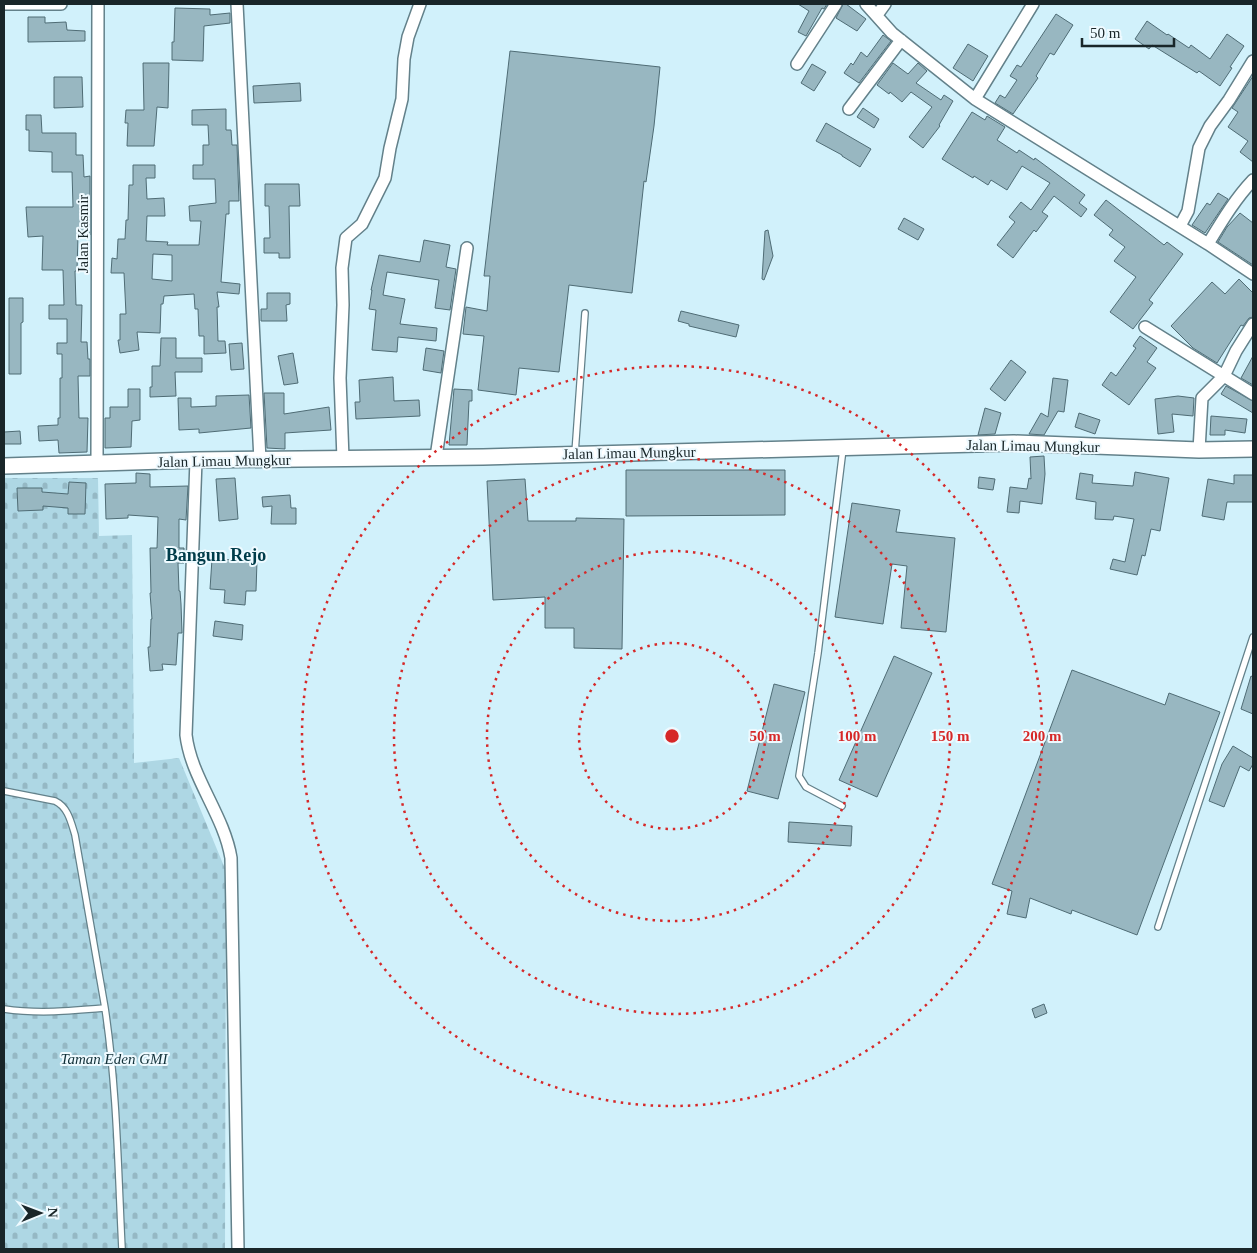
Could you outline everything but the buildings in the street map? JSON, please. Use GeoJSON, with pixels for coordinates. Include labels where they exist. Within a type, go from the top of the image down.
{"type":"FeatureCollection","features":[{"type":"Feature","properties":{"kind":"street"},"geometry":{"type":"LineString","coordinates":[[4,4],[60,4]]}},
{"type":"Feature","properties":{"kind":"street","name":"Jalan Kasmir"},"geometry":{"type":"LineString","coordinates":[[97,464],[98,4]]}},
{"type":"Feature","properties":{"kind":"street"},"geometry":{"type":"LineString","coordinates":[[237,4],[260,460]]}},
{"type":"Feature","properties":{"kind":"street"},"geometry":{"type":"LineString","coordinates":[[343,459],[340,378],[343,305],[342,268],[346,238],[362,224],[385,178],[402,99],[404,59],[408,37],[420,4]]}},
{"type":"Feature","properties":{"kind":"street"},"geometry":{"type":"LineString","coordinates":[[797,64],[836,4]]}},
{"type":"Feature","properties":{"kind":"street"},"geometry":{"type":"LineString","coordinates":[[866,4],[901,40],[975,99],[1180,226],[1253,274]]}},
{"type":"Feature","properties":{"kind":"street"},"geometry":{"type":"LineString","coordinates":[[877,15],[884,4]]}},
{"type":"Feature","properties":{"kind":"street"},"geometry":{"type":"LineString","coordinates":[[975,99],[1033,4]]}},
{"type":"Feature","properties":{"kind":"street"},"geometry":{"type":"LineString","coordinates":[[848,109],[901,40]]}},
{"type":"Feature","properties":{"kind":"street"},"geometry":{"type":"LineString","coordinates":[[1180,226],[1190,203],[1199,148],[1210,126],[1253,61]]}},
{"type":"Feature","properties":{"kind":"street"},"geometry":{"type":"LineString","coordinates":[[1208,244],[1233,205],[1253,180]]}},
{"type":"Feature","properties":{"kind":"street"},"geometry":{"type":"LineString","coordinates":[[436,457],[466,248]]}},
{"type":"Feature","properties":{"kind":"street"},"geometry":{"type":"LineString","coordinates":[[1199,450],[1202,398],[1224,376],[1236,351],[1253,324]]}},
{"type":"Feature","properties":{"kind":"street"},"geometry":{"type":"LineString","coordinates":[[1145,327],[1253,394]]}},
{"type":"Feature","properties":{"kind":"street","name":"Jalan Limau Mungkur"},"geometry":{"type":"LineString","coordinates":[[4,466],[196,460],[343,459],[1014,443],[1199,450],[1253,447]]}},
{"type":"Feature","properties":{"kind":"street"},"geometry":{"type":"LineString","coordinates":[[196,460],[186,735],[191,756],[226,837],[230,858],[238,1249]]}},
{"type":"Feature","properties":{"kind":"lane"},"geometry":{"type":"LineString","coordinates":[[575,454],[585,313]]}},
{"type":"Feature","properties":{"kind":"lane"},"geometry":{"type":"LineString","coordinates":[[842,806],[806,786],[799,776],[818,653],[843,448]]}},
{"type":"Feature","properties":{"kind":"lane"},"geometry":{"type":"LineString","coordinates":[[1158,927],[1253,637]]}},
{"type":"Feature","properties":{"kind":"lane"},"geometry":{"type":"LineString","coordinates":[[4,791],[62,804],[66,809],[75,835],[110,1046],[116,1114],[122,1249]]}},
{"type":"Feature","properties":{"kind":"lane"},"geometry":{"type":"LineString","coordinates":[[4,1009],[62,1012],[105,1008]]}},
{"type":"Feature","properties":{"kind":"green space","name":"Taman Eden GMI"},"geometry":{"type":"Polygon","coordinates":[[[4,478],[98,478],[99,536],[132,535],[134,763],[179,758],[226,871],[225,1249],[4,1249],[4,478]]]}},
{"type":"Feature","properties":{"kind":"district","name":"Bangun Rejo"},"geometry":{"type":"Point","coordinates":[216,555]}}]}
